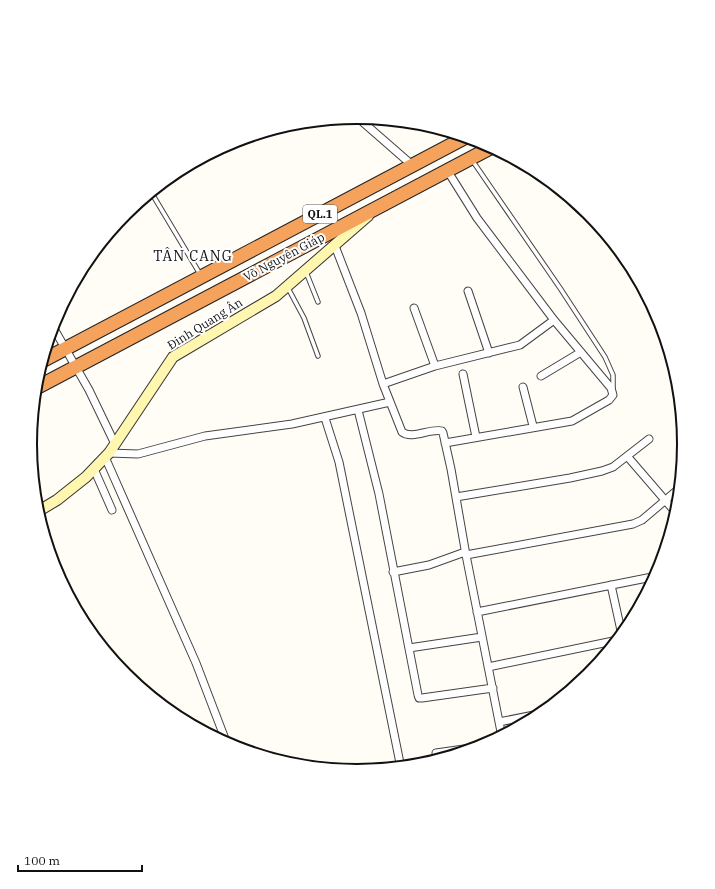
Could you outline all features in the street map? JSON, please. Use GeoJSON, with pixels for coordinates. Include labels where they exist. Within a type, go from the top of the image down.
{"type":"FeatureCollection","features":[{"type":"Feature","properties":{"kind":"highway","name":"Võ Nguyên Giáp"},"geometry":{"type":"LineString","coordinates":[[64,349],[459,140]]}},
{"type":"Feature","properties":{"kind":"highway","name":"Võ Nguyên Giáp"},"geometry":{"type":"LineString","coordinates":[[75,367],[485,151]]}},
{"type":"Feature","properties":{"kind":"highway","name":"QL.1"},"geometry":{"type":"LineString","coordinates":[[49,357],[64,349]]}},
{"type":"Feature","properties":{"kind":"highway","name":"QL.1"},"geometry":{"type":"LineString","coordinates":[[43,384],[75,367]]}},
{"type":"Feature","properties":{"kind":"street"},"geometry":{"type":"LineString","coordinates":[[365,124],[412,165]]}},
{"type":"Feature","properties":{"kind":"street"},"geometry":{"type":"LineString","coordinates":[[445,443],[533,426],[572,421],[609,400],[613,395],[611,388],[554,320],[477,218],[447,170]]}},
{"type":"Feature","properties":{"kind":"street","name":"Đinh Quang Ân"},"geometry":{"type":"LineString","coordinates":[[43,506],[57,500],[94,469],[110,451],[173,357],[261,306],[287,287],[372,213],[394,198]]}},
{"type":"Feature","properties":{"kind":"street"},"geometry":{"type":"LineString","coordinates":[[335,246],[361,314],[383,384],[404,433],[409,434],[439,430],[442,431],[501,731]]}},
{"type":"Feature","properties":{"kind":"street"},"geometry":{"type":"LineString","coordinates":[[468,291],[489,353]]}},
{"type":"Feature","properties":{"kind":"street"},"geometry":{"type":"LineString","coordinates":[[414,308],[435,366]]}},
{"type":"Feature","properties":{"kind":"street"},"geometry":{"type":"LineString","coordinates":[[383,384],[435,366],[520,345],[554,320]]}},
{"type":"Feature","properties":{"kind":"street"},"geometry":{"type":"LineString","coordinates":[[57,334],[75,367],[110,451],[224,736]]}},
{"type":"Feature","properties":{"kind":"street"},"geometry":{"type":"LineString","coordinates":[[541,376],[581,352]]}},
{"type":"Feature","properties":{"kind":"street"},"geometry":{"type":"LineString","coordinates":[[463,374],[476,437]]}},
{"type":"Feature","properties":{"kind":"street"},"geometry":{"type":"LineString","coordinates":[[523,387],[533,426]]}},
{"type":"Feature","properties":{"kind":"street"},"geometry":{"type":"LineString","coordinates":[[110,451],[138,454],[205,436],[325,418],[390,402]]}},
{"type":"Feature","properties":{"kind":"street"},"geometry":{"type":"LineString","coordinates":[[358,410],[379,494],[393,572],[419,698],[492,688]]}},
{"type":"Feature","properties":{"kind":"street"},"geometry":{"type":"LineString","coordinates":[[325,418],[339,462],[400,762]]}},
{"type":"Feature","properties":{"kind":"street"},"geometry":{"type":"LineString","coordinates":[[456,497],[593,473],[613,467],[649,439]]}},
{"type":"Feature","properties":{"kind":"street"},"geometry":{"type":"LineString","coordinates":[[627,456],[672,508]]}},
{"type":"Feature","properties":{"kind":"street"},"geometry":{"type":"LineString","coordinates":[[94,469],[112,510]]}},
{"type":"Feature","properties":{"kind":"street"},"geometry":{"type":"LineString","coordinates":[[393,572],[429,565],[466,553],[633,524],[642,520],[674,493]]}},
{"type":"Feature","properties":{"kind":"street"},"geometry":{"type":"LineString","coordinates":[[477,612],[649,578]]}},
{"type":"Feature","properties":{"kind":"street"},"geometry":{"type":"LineString","coordinates":[[611,585],[620,628]]}},
{"type":"Feature","properties":{"kind":"street"},"geometry":{"type":"LineString","coordinates":[[409,648],[482,637]]}},
{"type":"Feature","properties":{"kind":"street"},"geometry":{"type":"LineString","coordinates":[[488,667],[611,642]]}},
{"type":"Feature","properties":{"kind":"street"},"geometry":{"type":"LineString","coordinates":[[499,722],[527,716]]}},
{"type":"Feature","properties":{"kind":"street"},"geometry":{"type":"LineString","coordinates":[[436,753],[451,751]]}},
{"type":"Feature","properties":{"kind":"lane"},"geometry":{"type":"LineString","coordinates":[[471,158],[560,288],[605,357],[613,375],[613,395]]}},
{"type":"Feature","properties":{"kind":"lane"},"geometry":{"type":"LineString","coordinates":[[154,197],[202,276]]}},
{"type":"Feature","properties":{"kind":"lane"},"geometry":{"type":"LineString","coordinates":[[306,271],[318,302]]}},
{"type":"Feature","properties":{"kind":"lane"},"geometry":{"type":"LineString","coordinates":[[287,287],[304,318],[318,356]]}},
{"type":"Feature","properties":{"kind":"district","name":"TÂN CANG"},"geometry":{"type":"Point","coordinates":[193,256]}}]}
